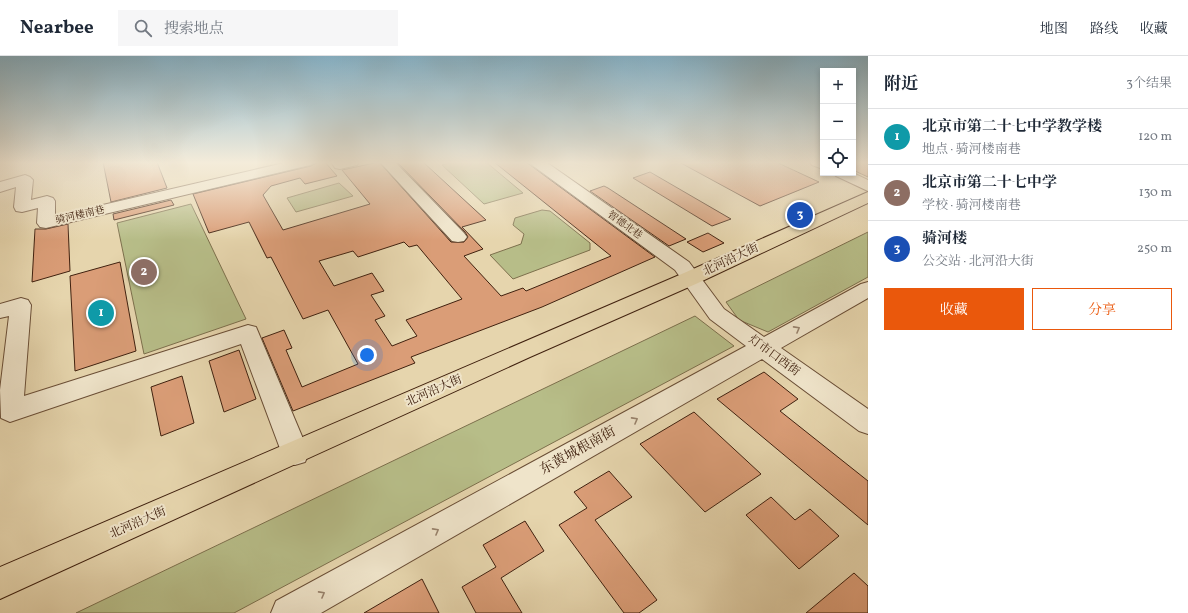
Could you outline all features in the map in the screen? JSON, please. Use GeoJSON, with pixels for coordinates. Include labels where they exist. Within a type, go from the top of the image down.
{"type":"FeatureCollection","features":[{"type":"Feature","properties":{"kind":"main road","name":"北河沿大街"},"geometry":{"type":"LineString","coordinates":[[0,583],[296,453],[522,351],[691,278],[868,197]]}},
{"type":"Feature","properties":{"kind":"street","name":"骑河楼南巷"},"geometry":{"type":"LineString","coordinates":[[24,188],[22,207],[47,201],[46,223],[195,188]]}},
{"type":"Feature","properties":{"kind":"street"},"geometry":{"type":"LineString","coordinates":[[412,188],[458,237]]}},
{"type":"Feature","properties":{"kind":"street","name":"智德北巷"},"geometry":{"type":"LineString","coordinates":[[573,188],[682,266],[691,278]]}},
{"type":"Feature","properties":{"kind":"street","name":"灯市口西街"},"geometry":{"type":"LineString","coordinates":[[691,278],[717,314],[868,423]]}},
{"type":"Feature","properties":{"kind":"street","name":"东黄城根南街"},"geometry":{"type":"LineString","coordinates":[[288,613],[868,290]]}},
{"type":"Feature","properties":{"kind":"street"},"geometry":{"type":"LineString","coordinates":[[0,311],[21,305],[10,411],[248,333],[296,453]]}},
{"type":"Feature","properties":{"kind":"green space"},"geometry":{"type":"Polygon","coordinates":[[[322,188],[344,188],[353,196],[296,212],[287,198],[322,188]]]}},
{"type":"Feature","properties":{"kind":"green space"},"geometry":{"type":"Polygon","coordinates":[[[467,188],[517,188],[523,193],[484,204],[467,188]]]}},
{"type":"Feature","properties":{"kind":"green space"},"geometry":{"type":"Polygon","coordinates":[[[191,204],[246,319],[144,354],[117,223],[191,204]]]}},
{"type":"Feature","properties":{"kind":"green space"},"geometry":{"type":"Polygon","coordinates":[[[542,210],[550,211],[590,243],[590,250],[513,279],[490,255],[521,244],[524,234],[513,225],[515,218],[542,210]]]}},
{"type":"Feature","properties":{"kind":"green space"},"geometry":{"type":"Polygon","coordinates":[[[868,232],[868,277],[768,332],[739,320],[726,302],[868,232]]]}},
{"type":"Feature","properties":{"kind":"green space"},"geometry":{"type":"Polygon","coordinates":[[[695,316],[734,346],[234,613],[76,613],[695,316]]]}},
{"type":"Feature","properties":{"kind":"building"},"geometry":{"type":"Polygon","coordinates":[[[108,188],[167,188],[111,202],[108,188]]]}},
{"type":"Feature","properties":{"kind":"building"},"geometry":{"type":"Polygon","coordinates":[[[218,188],[269,188],[263,195],[283,230],[370,204],[357,188],[402,188],[451,242],[464,242],[468,237],[465,232],[422,188],[451,188],[486,220],[462,227],[483,249],[464,256],[501,296],[523,288],[526,291],[611,256],[526,188],[561,188],[655,257],[542,307],[411,357],[415,363],[293,411],[262,338],[284,330],[292,348],[286,350],[302,387],[358,364],[328,310],[303,319],[271,257],[267,258],[249,222],[209,233],[193,194],[218,188]],[[404,242],[358,257],[353,251],[319,261],[334,286],[372,273],[384,291],[371,295],[385,316],[375,320],[392,346],[417,336],[406,320],[462,299],[417,245],[409,247],[404,242]]]}},
{"type":"Feature","properties":{"kind":"building"},"geometry":{"type":"Polygon","coordinates":[[[598,188],[608,188],[686,239],[669,246],[590,191],[598,188]]]}},
{"type":"Feature","properties":{"kind":"building"},"geometry":{"type":"Polygon","coordinates":[[[649,188],[678,188],[731,219],[712,226],[649,188]]]}},
{"type":"Feature","properties":{"kind":"building"},"geometry":{"type":"Polygon","coordinates":[[[727,188],[804,188],[760,206],[727,188]]]}},
{"type":"Feature","properties":{"kind":"building"},"geometry":{"type":"Polygon","coordinates":[[[171,200],[174,205],[114,220],[113,214],[171,200]]]}},
{"type":"Feature","properties":{"kind":"building"},"geometry":{"type":"Polygon","coordinates":[[[68,224],[70,271],[32,282],[35,229],[46,229],[68,224]]]}},
{"type":"Feature","properties":{"kind":"building"},"geometry":{"type":"Polygon","coordinates":[[[708,233],[724,243],[703,252],[687,242],[708,233]]]}},
{"type":"Feature","properties":{"kind":"building"},"geometry":{"type":"Polygon","coordinates":[[[120,262],[136,351],[75,371],[70,276],[120,262]]]}},
{"type":"Feature","properties":{"kind":"building"},"geometry":{"type":"Polygon","coordinates":[[[239,350],[256,399],[224,412],[209,361],[239,350]]]}},
{"type":"Feature","properties":{"kind":"building"},"geometry":{"type":"Polygon","coordinates":[[[764,372],[798,399],[780,411],[868,481],[868,525],[717,399],[764,372]]]}},
{"type":"Feature","properties":{"kind":"building"},"geometry":{"type":"Polygon","coordinates":[[[182,376],[194,423],[161,436],[151,387],[182,376]]]}},
{"type":"Feature","properties":{"kind":"building"},"geometry":{"type":"Polygon","coordinates":[[[694,412],[761,474],[705,512],[640,444],[694,412]]]}},
{"type":"Feature","properties":{"kind":"building"},"geometry":{"type":"Polygon","coordinates":[[[609,471],[632,497],[595,520],[657,600],[639,613],[624,613],[559,525],[587,508],[574,492],[609,471]]]}},
{"type":"Feature","properties":{"kind":"building"},"geometry":{"type":"Polygon","coordinates":[[[771,497],[795,520],[810,509],[839,536],[799,569],[746,515],[771,497]]]}},
{"type":"Feature","properties":{"kind":"building"},"geometry":{"type":"Polygon","coordinates":[[[525,521],[544,551],[501,578],[522,613],[476,613],[462,587],[496,567],[483,545],[525,521]]]}},
{"type":"Feature","properties":{"kind":"building"},"geometry":{"type":"Polygon","coordinates":[[[854,573],[868,586],[868,613],[806,613],[854,573]]]}},
{"type":"Feature","properties":{"kind":"building"},"geometry":{"type":"Polygon","coordinates":[[[422,579],[439,613],[364,613],[422,579]]]}},
{"type":"Feature","properties":{"kind":"place","name":"骑河楼"},"geometry":{"type":"Point","coordinates":[800,215]}},
{"type":"Feature","properties":{"kind":"place","name":"北京市第二十七中学"},"geometry":{"type":"Point","coordinates":[144,272]}},
{"type":"Feature","properties":{"kind":"place","name":"北京市第二十七中学教学楼"},"geometry":{"type":"Point","coordinates":[101,313]}}]}
